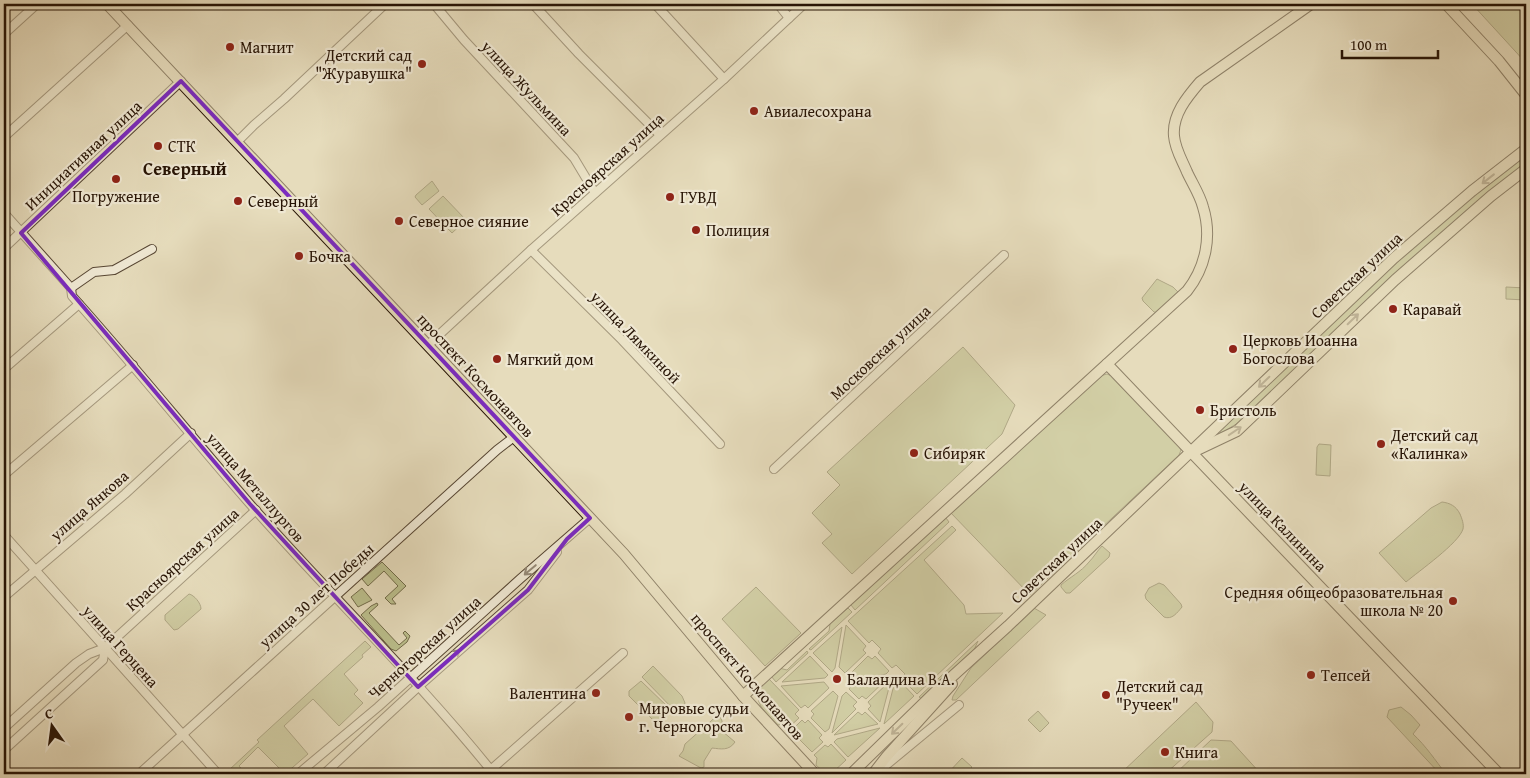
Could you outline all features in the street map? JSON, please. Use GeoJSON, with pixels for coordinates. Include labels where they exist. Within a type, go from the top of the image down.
{"type":"FeatureCollection","features":[{"type":"Feature","properties":{"kind":"main road","name":"проспект Космонавтов"},"geometry":{"type":"LineString","coordinates":[[107,4],[644,576],[743,696],[815,774]]}},
{"type":"Feature","properties":{"kind":"main road"},"geometry":{"type":"LineString","coordinates":[[743,696],[1188,291],[1201,270],[1206,235],[1203,206],[1176,146],[1175,124],[1181,106],[1200,82],[1311,4]]}},
{"type":"Feature","properties":{"kind":"main road"},"geometry":{"type":"LineString","coordinates":[[1446,4],[1499,62],[1526,95]]}},
{"type":"Feature","properties":{"kind":"main road","name":"Советская улица"},"geometry":{"type":"LineString","coordinates":[[851,774],[934,693],[1192,452],[1394,258],[1526,149]]}},
{"type":"Feature","properties":{"kind":"main road","name":"Советская улица"},"geometry":{"type":"LineString","coordinates":[[1192,452],[1237,431],[1394,280],[1492,196],[1526,170]]}},
{"type":"Feature","properties":{"kind":"main road","name":"улица Калинина"},"geometry":{"type":"LineString","coordinates":[[1108,364],[1499,774]]}},
{"type":"Feature","properties":{"kind":"main road","name":"Советская улица"},"geometry":{"type":"LineString","coordinates":[[874,774],[886,756],[984,648]]}},
{"type":"Feature","properties":{"kind":"street"},"geometry":{"type":"LineString","coordinates":[[4,34],[37,4]]}},
{"type":"Feature","properties":{"kind":"street"},"geometry":{"type":"LineString","coordinates":[[237,142],[385,4]]}},
{"type":"Feature","properties":{"kind":"street","name":"улица Жульмина"},"geometry":{"type":"LineString","coordinates":[[434,4],[464,40],[574,158],[595,194]]}},
{"type":"Feature","properties":{"kind":"street"},"geometry":{"type":"LineString","coordinates":[[533,4],[579,54],[660,136]]}},
{"type":"Feature","properties":{"kind":"street"},"geometry":{"type":"LineString","coordinates":[[656,4],[724,79]]}},
{"type":"Feature","properties":{"kind":"street"},"geometry":{"type":"LineString","coordinates":[[778,4],[789,18]]}},
{"type":"Feature","properties":{"kind":"street","name":"Красноярская улица"},"geometry":{"type":"LineString","coordinates":[[428,345],[531,250],[724,79],[804,4]]}},
{"type":"Feature","properties":{"kind":"street"},"geometry":{"type":"LineString","coordinates":[[4,137],[128,25]]}},
{"type":"Feature","properties":{"kind":"street","name":"Инициативная улица"},"geometry":{"type":"LineString","coordinates":[[4,248],[181,81]]}},
{"type":"Feature","properties":{"kind":"street","name":"улица Металлургов"},"geometry":{"type":"LineString","coordinates":[[4,213],[71,288],[72,296],[256,510],[410,678],[490,773]]}},
{"type":"Feature","properties":{"kind":"street"},"geometry":{"type":"LineString","coordinates":[[71,288],[94,272],[114,270],[152,249]]}},
{"type":"Feature","properties":{"kind":"street","name":"улица Лямкиной"},"geometry":{"type":"LineString","coordinates":[[531,250],[622,340],[720,444]]}},
{"type":"Feature","properties":{"kind":"street","name":"Московская улица"},"geometry":{"type":"LineString","coordinates":[[774,469],[1004,256]]}},
{"type":"Feature","properties":{"kind":"street"},"geometry":{"type":"LineString","coordinates":[[4,369],[79,304]]}},
{"type":"Feature","properties":{"kind":"street"},"geometry":{"type":"LineString","coordinates":[[4,475],[132,365]]}},
{"type":"Feature","properties":{"kind":"street","name":"улица Янкова"},"geometry":{"type":"LineString","coordinates":[[4,597],[124,494],[190,433]]}},
{"type":"Feature","properties":{"kind":"street","name":"улица 30 лет Победы"},"geometry":{"type":"LineString","coordinates":[[139,774],[335,595],[497,450],[514,437]]}},
{"type":"Feature","properties":{"kind":"street","name":"Красноярская улица"},"geometry":{"type":"LineString","coordinates":[[4,728],[76,663],[88,654],[105,648],[256,510]]}},
{"type":"Feature","properties":{"kind":"street","name":"Черногорская улица"},"geometry":{"type":"LineString","coordinates":[[298,774],[378,707],[590,518]]}},
{"type":"Feature","properties":{"kind":"street","name":"улица Герцена"},"geometry":{"type":"LineString","coordinates":[[4,535],[218,774]]}},
{"type":"Feature","properties":{"kind":"street","name":"Черногорская улица"},"geometry":{"type":"LineString","coordinates":[[324,774],[418,687],[528,590],[567,539]]}},
{"type":"Feature","properties":{"kind":"street","name":"Красноярская улица"},"geometry":{"type":"LineString","coordinates":[[4,750],[103,660],[105,648]]}},
{"type":"Feature","properties":{"kind":"street"},"geometry":{"type":"LineString","coordinates":[[490,773],[623,653]]}},
{"type":"Feature","properties":{"kind":"street"},"geometry":{"type":"LineString","coordinates":[[874,774],[959,705]]}},
{"type":"Feature","properties":{"kind":"highlighted area"},"geometry":{"type":"Polygon","coordinates":[[[181,81],[590,518],[567,539],[528,590],[418,687],[250,504],[21,233],[181,81]]]}},
{"type":"Feature","properties":{"kind":"green space"},"geometry":{"type":"Polygon","coordinates":[[[1472,4],[1526,4],[1526,63],[1472,4]]]}},
{"type":"Feature","properties":{"kind":"green space"},"geometry":{"type":"Polygon","coordinates":[[[1526,153],[1526,164],[1238,423],[1206,442],[1396,262],[1526,153]]]}},
{"type":"Feature","properties":{"kind":"green space"},"geometry":{"type":"Polygon","coordinates":[[[432,181],[439,191],[422,205],[415,197],[432,181]]]}},
{"type":"Feature","properties":{"kind":"green space"},"geometry":{"type":"Polygon","coordinates":[[[443,196],[466,220],[452,233],[429,209],[443,196]]]}},
{"type":"Feature","properties":{"kind":"green space"},"geometry":{"type":"Polygon","coordinates":[[[1157,279],[1173,287],[1178,292],[1178,295],[1159,313],[1154,312],[1142,298],[1157,279]]]}},
{"type":"Feature","properties":{"kind":"green space"},"geometry":{"type":"Polygon","coordinates":[[[1506,287],[1526,288],[1526,300],[1506,299],[1506,287]]]}},
{"type":"Feature","properties":{"kind":"green space","name":"Сибиряк"},"geometry":{"type":"Polygon","coordinates":[[[963,347],[1015,405],[1002,434],[852,574],[822,543],[832,534],[812,513],[840,485],[827,472],[963,347]]]}},
{"type":"Feature","properties":{"kind":"green space"},"geometry":{"type":"Polygon","coordinates":[[[1107,374],[1114,377],[1177,443],[1181,450],[1179,455],[1030,595],[950,512],[1100,376],[1107,374]]]}},
{"type":"Feature","properties":{"kind":"green space"},"geometry":{"type":"Polygon","coordinates":[[[1319,444],[1331,445],[1330,476],[1316,475],[1317,447],[1319,444]]]}},
{"type":"Feature","properties":{"kind":"green space"},"geometry":{"type":"Polygon","coordinates":[[[1442,502],[1450,504],[1457,509],[1462,520],[1463,529],[1447,549],[1406,582],[1379,553],[1431,508],[1442,502]]]}},
{"type":"Feature","properties":{"kind":"green space"},"geometry":{"type":"Polygon","coordinates":[[[946,518],[949,522],[855,610],[851,605],[946,518]]]}},
{"type":"Feature","properties":{"kind":"green space"},"geometry":{"type":"Polygon","coordinates":[[[952,526],[956,530],[924,560],[964,605],[966,614],[1003,613],[917,694],[901,678],[905,674],[896,665],[892,668],[878,653],[881,649],[872,640],[869,643],[848,621],[952,526]]]}},
{"type":"Feature","properties":{"kind":"green space"},"geometry":{"type":"Polygon","coordinates":[[[1102,546],[1110,553],[1109,557],[1070,593],[1066,593],[1061,585],[1086,566],[1102,546]]]}},
{"type":"Feature","properties":{"kind":"green space"},"geometry":{"type":"Polygon","coordinates":[[[382,562],[406,586],[392,599],[396,604],[391,604],[385,598],[398,586],[384,571],[368,586],[362,579],[382,562]]]}},
{"type":"Feature","properties":{"kind":"green space"},"geometry":{"type":"Polygon","coordinates":[[[1159,583],[1164,585],[1181,604],[1182,607],[1172,617],[1164,617],[1146,599],[1145,595],[1149,588],[1159,583]]]}},
{"type":"Feature","properties":{"kind":"green space"},"geometry":{"type":"Polygon","coordinates":[[[756,587],[801,633],[765,666],[722,619],[756,587]]]}},
{"type":"Feature","properties":{"kind":"green space"},"geometry":{"type":"Polygon","coordinates":[[[362,588],[372,600],[358,607],[351,597],[362,588]]]}},
{"type":"Feature","properties":{"kind":"green space"},"geometry":{"type":"Polygon","coordinates":[[[189,594],[197,600],[201,609],[178,629],[174,630],[165,620],[165,615],[189,594]]]}},
{"type":"Feature","properties":{"kind":"green space"},"geometry":{"type":"Polygon","coordinates":[[[377,603],[378,605],[369,613],[399,645],[407,638],[403,633],[405,631],[410,636],[407,642],[396,651],[391,649],[361,615],[377,603]]]}},
{"type":"Feature","properties":{"kind":"green space"},"geometry":{"type":"Polygon","coordinates":[[[848,608],[852,612],[811,650],[809,649],[829,631],[830,624],[848,608]]]}},
{"type":"Feature","properties":{"kind":"green space"},"geometry":{"type":"Polygon","coordinates":[[[1034,608],[1046,615],[956,700],[952,700],[971,668],[1034,608]]]}},
{"type":"Feature","properties":{"kind":"green space"},"geometry":{"type":"Polygon","coordinates":[[[846,625],[866,646],[863,650],[866,653],[845,673],[839,667],[846,625]]]}},
{"type":"Feature","properties":{"kind":"green space"},"geometry":{"type":"Polygon","coordinates":[[[842,627],[835,668],[832,672],[813,653],[842,627]]]}},
{"type":"Feature","properties":{"kind":"green space"},"geometry":{"type":"Polygon","coordinates":[[[365,641],[371,647],[344,674],[358,690],[354,694],[363,703],[339,726],[313,699],[284,726],[308,754],[285,774],[258,747],[239,766],[246,774],[232,774],[229,770],[259,742],[257,740],[365,641]]]}},
{"type":"Feature","properties":{"kind":"green space"},"geometry":{"type":"Polygon","coordinates":[[[978,641],[974,650],[922,699],[919,697],[978,641]]]}},
{"type":"Feature","properties":{"kind":"green space"},"geometry":{"type":"Polygon","coordinates":[[[807,651],[808,653],[776,682],[771,676],[779,668],[787,670],[807,651]]]}},
{"type":"Feature","properties":{"kind":"green space"},"geometry":{"type":"Polygon","coordinates":[[[810,656],[828,675],[825,678],[782,682],[810,656]]]}},
{"type":"Feature","properties":{"kind":"green space"},"geometry":{"type":"Polygon","coordinates":[[[868,656],[872,659],[875,656],[889,671],[886,674],[853,681],[848,676],[868,656]]]}},
{"type":"Feature","properties":{"kind":"green space"},"geometry":{"type":"Polygon","coordinates":[[[653,666],[682,696],[685,703],[683,708],[677,713],[642,677],[653,666]]]}},
{"type":"Feature","properties":{"kind":"green space"},"geometry":{"type":"Polygon","coordinates":[[[889,677],[866,699],[862,696],[859,699],[849,689],[852,685],[889,677]]]}},
{"type":"Feature","properties":{"kind":"green space"},"geometry":{"type":"Polygon","coordinates":[[[768,678],[799,710],[795,714],[799,718],[788,728],[784,724],[778,725],[759,703],[759,692],[768,678]]]}},
{"type":"Feature","properties":{"kind":"green space"},"geometry":{"type":"Polygon","coordinates":[[[891,680],[880,722],[868,709],[871,706],[868,702],[891,680]]]}},
{"type":"Feature","properties":{"kind":"green space"},"geometry":{"type":"Polygon","coordinates":[[[899,680],[914,696],[884,724],[895,681],[899,680]]]}},
{"type":"Feature","properties":{"kind":"green space"},"geometry":{"type":"Polygon","coordinates":[[[641,681],[671,710],[658,724],[629,696],[629,691],[641,681]]]}},
{"type":"Feature","properties":{"kind":"green space"},"geometry":{"type":"Polygon","coordinates":[[[824,682],[829,688],[808,708],[805,705],[801,708],[781,686],[824,682]]]}},
{"type":"Feature","properties":{"kind":"green space"},"geometry":{"type":"Polygon","coordinates":[[[833,691],[838,696],[829,729],[825,732],[811,718],[814,714],[811,711],[833,691]]]}},
{"type":"Feature","properties":{"kind":"green space"},"geometry":{"type":"Polygon","coordinates":[[[846,692],[857,702],[853,706],[856,709],[832,733],[842,696],[846,692]]]}},
{"type":"Feature","properties":{"kind":"green space"},"geometry":{"type":"Polygon","coordinates":[[[1196,702],[1213,722],[1212,732],[1165,774],[1120,774],[1196,702]]]}},
{"type":"Feature","properties":{"kind":"green space"},"geometry":{"type":"Polygon","coordinates":[[[1401,707],[1420,725],[1413,734],[1446,774],[1440,774],[1387,717],[1389,710],[1401,707]]]}},
{"type":"Feature","properties":{"kind":"green space"},"geometry":{"type":"Polygon","coordinates":[[[1038,711],[1049,723],[1040,732],[1028,720],[1038,711]]]}},
{"type":"Feature","properties":{"kind":"green space"},"geometry":{"type":"Polygon","coordinates":[[[858,712],[862,715],[865,712],[878,724],[834,735],[858,712]]]}},
{"type":"Feature","properties":{"kind":"green space"},"geometry":{"type":"Polygon","coordinates":[[[719,714],[722,721],[722,731],[735,742],[733,745],[725,749],[712,748],[704,761],[704,767],[701,768],[679,756],[685,744],[719,714]]]}},
{"type":"Feature","properties":{"kind":"green space"},"geometry":{"type":"Polygon","coordinates":[[[802,720],[805,723],[808,720],[822,735],[819,738],[823,742],[812,752],[791,731],[802,720]]]}},
{"type":"Feature","properties":{"kind":"green space"},"geometry":{"type":"Polygon","coordinates":[[[880,728],[848,757],[834,742],[837,739],[880,728]]]}},
{"type":"Feature","properties":{"kind":"green space"},"geometry":{"type":"Polygon","coordinates":[[[1211,740],[1231,741],[1261,774],[1175,774],[1211,740]]]}},
{"type":"Feature","properties":{"kind":"green space"},"geometry":{"type":"Polygon","coordinates":[[[831,744],[846,760],[831,774],[826,774],[816,765],[817,758],[814,755],[825,745],[828,747],[831,744]]]}},
{"type":"Feature","properties":{"kind":"green space"},"geometry":{"type":"Polygon","coordinates":[[[962,758],[972,767],[965,774],[947,774],[962,758]]]}},
{"type":"Feature","properties":{"kind":"place","name":"Магнит"},"geometry":{"type":"Point","coordinates":[230,47]}},
{"type":"Feature","properties":{"kind":"place","name":"Детский сад \"Журавушка\""},"geometry":{"type":"Point","coordinates":[422,64]}},
{"type":"Feature","properties":{"kind":"place","name":"Авиалесохрана"},"geometry":{"type":"Point","coordinates":[754,111]}},
{"type":"Feature","properties":{"kind":"place","name":"СТК"},"geometry":{"type":"Point","coordinates":[158,146]}},
{"type":"Feature","properties":{"kind":"place","name":"Погружение"},"geometry":{"type":"Point","coordinates":[116,179]}},
{"type":"Feature","properties":{"kind":"place","name":"ГУВД"},"geometry":{"type":"Point","coordinates":[670,197]}},
{"type":"Feature","properties":{"kind":"place","name":"Северный"},"geometry":{"type":"Point","coordinates":[238,201]}},
{"type":"Feature","properties":{"kind":"place","name":"Северное сияние"},"geometry":{"type":"Point","coordinates":[399,221]}},
{"type":"Feature","properties":{"kind":"place","name":"Полиция"},"geometry":{"type":"Point","coordinates":[696,230]}},
{"type":"Feature","properties":{"kind":"place","name":"Бочка"},"geometry":{"type":"Point","coordinates":[299,256]}},
{"type":"Feature","properties":{"kind":"place","name":"Каравай"},"geometry":{"type":"Point","coordinates":[1393,309]}},
{"type":"Feature","properties":{"kind":"place","name":"Церковь Иоанна Богослова"},"geometry":{"type":"Point","coordinates":[1233,349]}},
{"type":"Feature","properties":{"kind":"place","name":"Мягкий дом"},"geometry":{"type":"Point","coordinates":[497,359]}},
{"type":"Feature","properties":{"kind":"place","name":"Бристоль"},"geometry":{"type":"Point","coordinates":[1200,410]}},
{"type":"Feature","properties":{"kind":"place","name":"Детский сад «Калинка»"},"geometry":{"type":"Point","coordinates":[1381,444]}},
{"type":"Feature","properties":{"kind":"place","name":"Сибиряк"},"geometry":{"type":"Point","coordinates":[914,453]}},
{"type":"Feature","properties":{"kind":"place","name":"Средняя общеобразовательная школа № 20"},"geometry":{"type":"Point","coordinates":[1453,601]}},
{"type":"Feature","properties":{"kind":"place","name":"Тепсей"},"geometry":{"type":"Point","coordinates":[1311,675]}},
{"type":"Feature","properties":{"kind":"place","name":"Баландина В.А."},"geometry":{"type":"Point","coordinates":[837,679]}},
{"type":"Feature","properties":{"kind":"place","name":"Валентина"},"geometry":{"type":"Point","coordinates":[596,693]}},
{"type":"Feature","properties":{"kind":"place","name":"Детский сад \"Ручеек\""},"geometry":{"type":"Point","coordinates":[1106,695]}},
{"type":"Feature","properties":{"kind":"place","name":"Мировые судьи г. Черногорска"},"geometry":{"type":"Point","coordinates":[629,717]}},
{"type":"Feature","properties":{"kind":"place","name":"Книга"},"geometry":{"type":"Point","coordinates":[1165,752]}},
{"type":"Feature","properties":{"kind":"district","name":"Северный"},"geometry":{"type":"Point","coordinates":[185,169]}}]}
